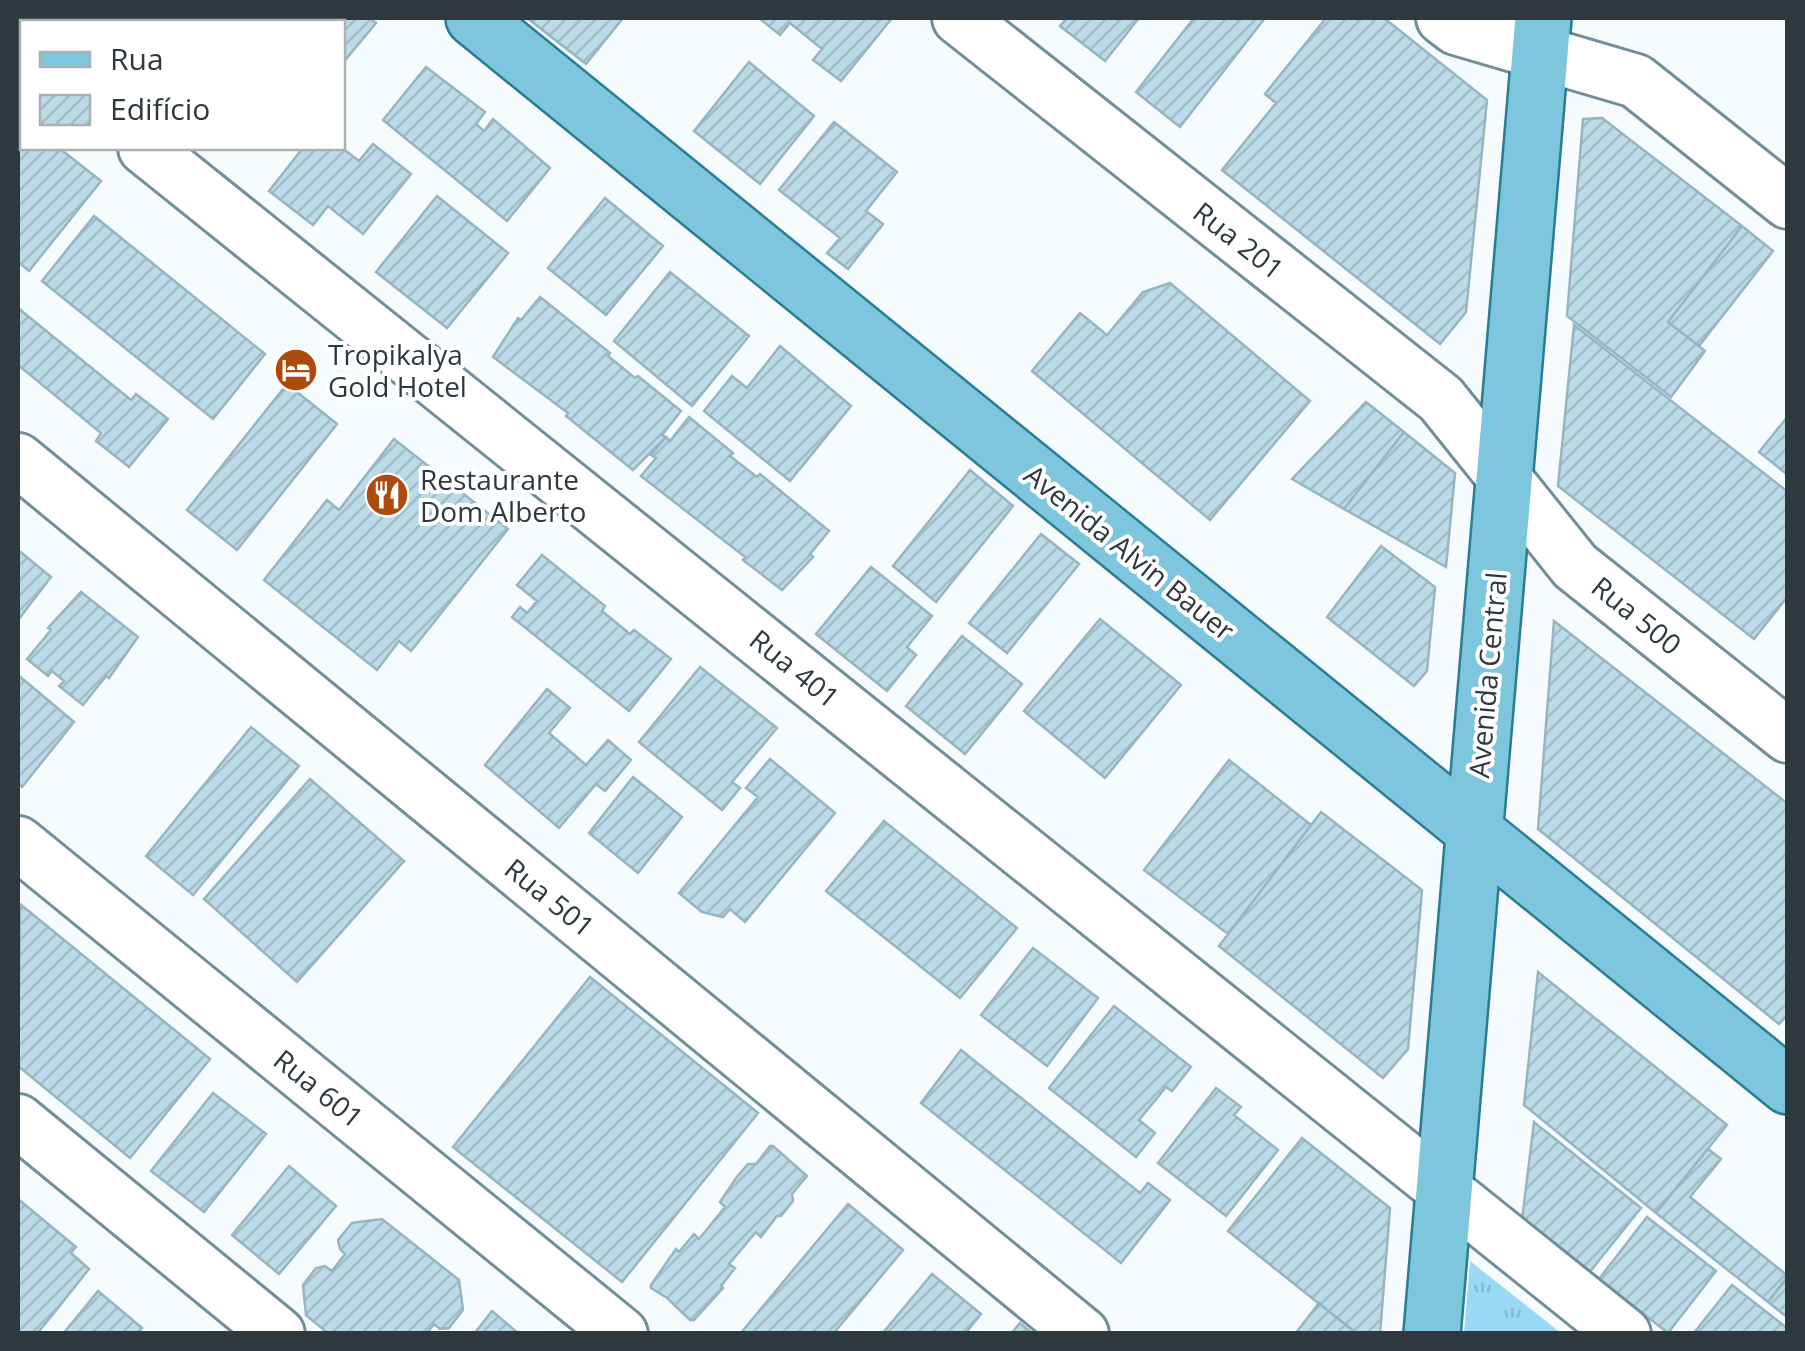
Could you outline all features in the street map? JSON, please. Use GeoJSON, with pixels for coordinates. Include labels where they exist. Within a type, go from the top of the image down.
{"type":"FeatureCollection","features":[{"type":"Feature","properties":{"kind":"main road","name":"Avenida Alvin Bauer"},"geometry":{"type":"LineString","coordinates":[[474,18],[1788,1086]]}},
{"type":"Feature","properties":{"kind":"main road","name":"Avenida Central"},"geometry":{"type":"LineString","coordinates":[[1432,1334],[1542,36]]}},
{"type":"Feature","properties":{"kind":"street","name":"Rua 201"},"geometry":{"type":"LineString","coordinates":[[959,18],[1441,399],[1504,478]]}},
{"type":"Feature","properties":{"kind":"street"},"geometry":{"type":"LineString","coordinates":[[1443,18],[1456,28],[1542,36],[1636,81],[1788,202]]}},
{"type":"Feature","properties":{"kind":"street","name":"Rua 401"},"geometry":{"type":"LineString","coordinates":[[147,150],[1624,1334]]}},
{"type":"Feature","properties":{"kind":"street","name":"Rua 501"},"geometry":{"type":"LineString","coordinates":[[18,460],[1082,1334]]}},
{"type":"Feature","properties":{"kind":"street","name":"Rua 500"},"geometry":{"type":"LineString","coordinates":[[1504,478],[1574,566],[1788,736]]}},
{"type":"Feature","properties":{"kind":"street","name":"Rua 601"},"geometry":{"type":"LineString","coordinates":[[18,842],[621,1334]]}},
{"type":"Feature","properties":{"kind":"street"},"geometry":{"type":"LineString","coordinates":[[18,1121],[278,1334]]}},
{"type":"Feature","properties":{"kind":"green space"},"geometry":{"type":"Polygon","coordinates":[[[1470,1261],[1561,1333],[1464,1333],[1470,1261]]]}},
{"type":"Feature","properties":{"kind":"building"},"geometry":{"type":"Polygon","coordinates":[[[86,18],[198,20],[89,20],[86,18]]]}},
{"type":"Feature","properties":{"kind":"building"},"geometry":{"type":"Polygon","coordinates":[[[369,18],[376,23],[345,60],[345,20],[278,20],[369,18]]]}},
{"type":"Feature","properties":{"kind":"building"},"geometry":{"type":"Polygon","coordinates":[[[527,18],[623,18],[586,64],[527,18]]]}},
{"type":"Feature","properties":{"kind":"building"},"geometry":{"type":"Polygon","coordinates":[[[759,18],[892,18],[841,81],[813,60],[822,49],[790,23],[780,35],[759,18]]]}},
{"type":"Feature","properties":{"kind":"building"},"geometry":{"type":"Polygon","coordinates":[[[1067,18],[1139,18],[1105,61],[1060,26],[1067,18]]]}},
{"type":"Feature","properties":{"kind":"building"},"geometry":{"type":"Polygon","coordinates":[[[1194,18],[1265,18],[1180,127],[1136,92],[1194,18]]]}},
{"type":"Feature","properties":{"kind":"building"},"geometry":{"type":"Polygon","coordinates":[[[1326,18],[1384,18],[1487,100],[1466,312],[1440,344],[1222,170],[1276,103],[1265,94],[1326,18]]]}},
{"type":"Feature","properties":{"kind":"building"},"geometry":{"type":"Polygon","coordinates":[[[749,62],[814,116],[760,184],[694,131],[749,62]]]}},
{"type":"Feature","properties":{"kind":"building"},"geometry":{"type":"Polygon","coordinates":[[[426,67],[485,112],[476,124],[484,131],[493,119],[550,168],[507,221],[383,120],[426,67]]]}},
{"type":"Feature","properties":{"kind":"building"},"geometry":{"type":"Polygon","coordinates":[[[1602,118],[1742,226],[1668,322],[1705,351],[1671,397],[1567,316],[1583,119],[1602,118]]]}},
{"type":"Feature","properties":{"kind":"building"},"geometry":{"type":"Polygon","coordinates":[[[834,122],[897,172],[866,211],[883,224],[848,269],[827,253],[840,238],[779,190],[834,122]]]}},
{"type":"Feature","properties":{"kind":"building"},"geometry":{"type":"Polygon","coordinates":[[[20,140],[20,150],[62,150],[101,181],[29,271],[18,262],[20,140]]]}},
{"type":"Feature","properties":{"kind":"building"},"geometry":{"type":"Polygon","coordinates":[[[373,144],[411,174],[363,234],[328,206],[313,225],[269,191],[301,150],[345,150],[359,161],[373,144]]]}},
{"type":"Feature","properties":{"kind":"building"},"geometry":{"type":"Polygon","coordinates":[[[437,196],[508,253],[447,328],[376,272],[437,196]]]}},
{"type":"Feature","properties":{"kind":"building"},"geometry":{"type":"Polygon","coordinates":[[[605,198],[663,246],[606,315],[548,268],[605,198]]]}},
{"type":"Feature","properties":{"kind":"building"},"geometry":{"type":"Polygon","coordinates":[[[94,216],[265,354],[213,419],[42,281],[94,216]]]}},
{"type":"Feature","properties":{"kind":"building"},"geometry":{"type":"Polygon","coordinates":[[[1742,226],[1773,251],[1699,346],[1668,322],[1742,226]]]}},
{"type":"Feature","properties":{"kind":"building"},"geometry":{"type":"Polygon","coordinates":[[[670,272],[749,336],[692,406],[614,341],[670,272]]]}},
{"type":"Feature","properties":{"kind":"building"},"geometry":{"type":"Polygon","coordinates":[[[1170,283],[1310,401],[1210,520],[1032,371],[1080,313],[1107,335],[1143,292],[1170,283]]]}},
{"type":"Feature","properties":{"kind":"building"},"geometry":{"type":"Polygon","coordinates":[[[540,297],[635,378],[638,376],[681,411],[662,435],[666,437],[633,470],[566,416],[568,413],[493,357],[518,318],[521,320],[540,297]]]}},
{"type":"Feature","properties":{"kind":"building"},"geometry":{"type":"Polygon","coordinates":[[[18,308],[131,400],[136,394],[168,419],[129,467],[96,441],[101,433],[18,365],[18,308]]]}},
{"type":"Feature","properties":{"kind":"building"},"geometry":{"type":"Polygon","coordinates":[[[1574,325],[1788,492],[1788,596],[1754,639],[1558,486],[1574,325]]]}},
{"type":"Feature","properties":{"kind":"building"},"geometry":{"type":"Polygon","coordinates":[[[780,346],[851,406],[790,481],[704,411],[732,376],[747,388],[780,346]]]}},
{"type":"Feature","properties":{"kind":"building"},"geometry":{"type":"Polygon","coordinates":[[[287,384],[337,424],[237,550],[187,510],[287,384]]]}},
{"type":"Feature","properties":{"kind":"building"},"geometry":{"type":"Polygon","coordinates":[[[1366,402],[1404,432],[1344,509],[1292,479],[1366,402]]]}},
{"type":"Feature","properties":{"kind":"building"},"geometry":{"type":"Polygon","coordinates":[[[1788,416],[1788,475],[1759,452],[1788,416]]]}},
{"type":"Feature","properties":{"kind":"building"},"geometry":{"type":"Polygon","coordinates":[[[689,417],[733,453],[730,456],[757,477],[760,474],[829,531],[810,554],[813,557],[782,590],[641,476],[656,458],[651,455],[666,437],[670,441],[689,417]]]}},
{"type":"Feature","properties":{"kind":"building"},"geometry":{"type":"Polygon","coordinates":[[[1404,432],[1455,473],[1446,567],[1344,509],[1404,432]]]}},
{"type":"Feature","properties":{"kind":"building"},"geometry":{"type":"Polygon","coordinates":[[[394,439],[508,529],[411,651],[399,641],[377,670],[264,580],[327,500],[339,510],[394,439]]]}},
{"type":"Feature","properties":{"kind":"building"},"geometry":{"type":"Polygon","coordinates":[[[970,470],[1013,506],[936,602],[893,566],[970,470]]]}},
{"type":"Feature","properties":{"kind":"building"},"geometry":{"type":"Polygon","coordinates":[[[1041,534],[1079,564],[1007,653],[969,623],[1041,534]]]}},
{"type":"Feature","properties":{"kind":"building"},"geometry":{"type":"Polygon","coordinates":[[[1381,546],[1435,587],[1427,671],[1414,686],[1327,617],[1381,546]]]}},
{"type":"Feature","properties":{"kind":"building"},"geometry":{"type":"Polygon","coordinates":[[[18,550],[51,577],[18,620],[18,550]]]}},
{"type":"Feature","properties":{"kind":"building"},"geometry":{"type":"Polygon","coordinates":[[[542,555],[605,606],[602,611],[630,634],[634,630],[671,659],[629,711],[512,617],[520,607],[527,613],[537,601],[517,585],[542,555]]]}},
{"type":"Feature","properties":{"kind":"building"},"geometry":{"type":"Polygon","coordinates":[[[871,567],[932,616],[907,647],[916,655],[887,691],[816,634],[871,567]]]}},
{"type":"Feature","properties":{"kind":"building"},"geometry":{"type":"Polygon","coordinates":[[[81,592],[138,637],[109,678],[106,676],[83,705],[59,686],[64,681],[52,671],[48,676],[27,659],[51,630],[48,628],[81,592]]]}},
{"type":"Feature","properties":{"kind":"building"},"geometry":{"type":"Polygon","coordinates":[[[1100,619],[1181,685],[1105,778],[1024,711],[1100,619]]]}},
{"type":"Feature","properties":{"kind":"building"},"geometry":{"type":"Polygon","coordinates":[[[1554,621],[1788,804],[1788,1014],[1779,1024],[1538,829],[1554,621]]]}},
{"type":"Feature","properties":{"kind":"building"},"geometry":{"type":"Polygon","coordinates":[[[962,636],[1022,684],[965,754],[906,706],[962,636]]]}},
{"type":"Feature","properties":{"kind":"building"},"geometry":{"type":"Polygon","coordinates":[[[700,667],[777,728],[732,782],[740,788],[722,810],[639,742],[700,667]]]}},
{"type":"Feature","properties":{"kind":"building"},"geometry":{"type":"Polygon","coordinates":[[[18,675],[74,722],[22,787],[18,783],[18,675]]]}},
{"type":"Feature","properties":{"kind":"building"},"geometry":{"type":"Polygon","coordinates":[[[547,689],[570,708],[549,733],[586,765],[608,740],[631,760],[605,791],[596,784],[559,828],[485,765],[547,689]]]}},
{"type":"Feature","properties":{"kind":"building"},"geometry":{"type":"Polygon","coordinates":[[[251,727],[299,766],[193,895],[146,856],[251,727]]]}},
{"type":"Feature","properties":{"kind":"building"},"geometry":{"type":"Polygon","coordinates":[[[770,759],[835,813],[745,922],[730,909],[723,917],[702,912],[679,893],[758,797],[746,788],[770,759]]]}},
{"type":"Feature","properties":{"kind":"building"},"geometry":{"type":"Polygon","coordinates":[[[1229,760],[1311,825],[1228,934],[1144,870],[1229,760]]]}},
{"type":"Feature","properties":{"kind":"building"},"geometry":{"type":"Polygon","coordinates":[[[633,777],[682,817],[638,873],[589,833],[633,777]]]}},
{"type":"Feature","properties":{"kind":"building"},"geometry":{"type":"Polygon","coordinates":[[[310,779],[404,861],[297,982],[204,899],[310,779]]]}},
{"type":"Feature","properties":{"kind":"building"},"geometry":{"type":"Polygon","coordinates":[[[1321,812],[1422,890],[1408,1049],[1383,1078],[1219,946],[1321,812]]]}},
{"type":"Feature","properties":{"kind":"building"},"geometry":{"type":"Polygon","coordinates":[[[884,821],[1017,928],[960,998],[826,891],[884,821]]]}},
{"type":"Feature","properties":{"kind":"building"},"geometry":{"type":"Polygon","coordinates":[[[20,904],[210,1059],[130,1158],[18,1066],[20,904]]]}},
{"type":"Feature","properties":{"kind":"building"},"geometry":{"type":"Polygon","coordinates":[[[1033,948],[1098,998],[1047,1066],[981,1015],[1033,948]]]}},
{"type":"Feature","properties":{"kind":"building"},"geometry":{"type":"Polygon","coordinates":[[[1538,972],[1727,1125],[1656,1213],[1524,1105],[1538,972]]]}},
{"type":"Feature","properties":{"kind":"building"},"geometry":{"type":"Polygon","coordinates":[[[590,977],[758,1113],[622,1282],[453,1147],[590,977]]]}},
{"type":"Feature","properties":{"kind":"building"},"geometry":{"type":"Polygon","coordinates":[[[1114,1006],[1191,1067],[1172,1091],[1166,1087],[1139,1120],[1155,1133],[1136,1157],[1049,1088],[1114,1006]]]}},
{"type":"Feature","properties":{"kind":"building"},"geometry":{"type":"Polygon","coordinates":[[[961,1050],[1140,1193],[1148,1183],[1170,1200],[1121,1263],[921,1103],[961,1050]]]}},
{"type":"Feature","properties":{"kind":"building"},"geometry":{"type":"Polygon","coordinates":[[[1216,1088],[1241,1107],[1234,1115],[1278,1150],[1226,1216],[1158,1163],[1216,1088]]]}},
{"type":"Feature","properties":{"kind":"building"},"geometry":{"type":"Polygon","coordinates":[[[213,1093],[266,1134],[204,1212],[151,1171],[213,1093]]]}},
{"type":"Feature","properties":{"kind":"building"},"geometry":{"type":"Polygon","coordinates":[[[1534,1122],[1641,1208],[1588,1274],[1522,1220],[1534,1122]]]}},
{"type":"Feature","properties":{"kind":"building"},"geometry":{"type":"Polygon","coordinates":[[[1302,1138],[1390,1208],[1380,1334],[1357,1334],[1228,1231],[1302,1138]]]}},
{"type":"Feature","properties":{"kind":"building"},"geometry":{"type":"Polygon","coordinates":[[[770,1146],[807,1176],[781,1216],[761,1237],[756,1232],[729,1264],[735,1268],[723,1288],[690,1320],[651,1285],[676,1249],[679,1252],[694,1234],[699,1239],[725,1207],[720,1202],[736,1178],[748,1164],[756,1164],[770,1146]]]}},
{"type":"Feature","properties":{"kind":"building"},"geometry":{"type":"Polygon","coordinates":[[[1708,1149],[1721,1159],[1690,1197],[1788,1276],[1768,1302],[1656,1213],[1708,1149]]]}},
{"type":"Feature","properties":{"kind":"building"},"geometry":{"type":"Polygon","coordinates":[[[289,1166],[336,1206],[279,1274],[232,1235],[289,1166]]]}},
{"type":"Feature","properties":{"kind":"building"},"geometry":{"type":"Polygon","coordinates":[[[18,1199],[76,1247],[71,1253],[89,1269],[37,1334],[18,1334],[18,1199]]]}},
{"type":"Feature","properties":{"kind":"building"},"geometry":{"type":"Polygon","coordinates":[[[848,1204],[903,1250],[833,1334],[740,1334],[848,1204]]]}},
{"type":"Feature","properties":{"kind":"building"},"geometry":{"type":"Polygon","coordinates":[[[1647,1217],[1716,1271],[1668,1333],[1599,1279],[1647,1217]]]}},
{"type":"Feature","properties":{"kind":"building"},"geometry":{"type":"Polygon","coordinates":[[[382,1219],[459,1280],[463,1310],[449,1328],[440,1329],[434,1324],[426,1334],[329,1334],[306,1315],[303,1285],[316,1268],[325,1266],[332,1271],[345,1254],[338,1240],[352,1223],[382,1219]]]}},
{"type":"Feature","properties":{"kind":"building"},"geometry":{"type":"Polygon","coordinates":[[[932,1274],[981,1314],[965,1334],[882,1334],[932,1274]]]}},
{"type":"Feature","properties":{"kind":"building"},"geometry":{"type":"Polygon","coordinates":[[[1788,1277],[1788,1318],[1768,1302],[1788,1277]]]}},
{"type":"Feature","properties":{"kind":"building"},"geometry":{"type":"Polygon","coordinates":[[[1732,1285],[1788,1329],[1788,1334],[1693,1334],[1732,1285]]]}},
{"type":"Feature","properties":{"kind":"building"},"geometry":{"type":"Polygon","coordinates":[[[98,1291],[142,1328],[137,1334],[63,1334],[98,1291]]]}},
{"type":"Feature","properties":{"kind":"building"},"geometry":{"type":"Polygon","coordinates":[[[1319,1303],[1357,1334],[1295,1334],[1319,1303]]]}},
{"type":"Feature","properties":{"kind":"building"},"geometry":{"type":"Polygon","coordinates":[[[492,1311],[519,1334],[474,1334],[492,1311]]]}},
{"type":"Feature","properties":{"kind":"building"},"geometry":{"type":"Polygon","coordinates":[[[1020,1323],[1033,1334],[1011,1334],[1020,1323]]]}},
{"type":"Feature","properties":{"kind":"place","name":"Tropikalya Gold Hotel"},"geometry":{"type":"Point","coordinates":[296,370]}},
{"type":"Feature","properties":{"kind":"place","name":"Restaurante Dom Alberto"},"geometry":{"type":"Point","coordinates":[387,495]}}]}
